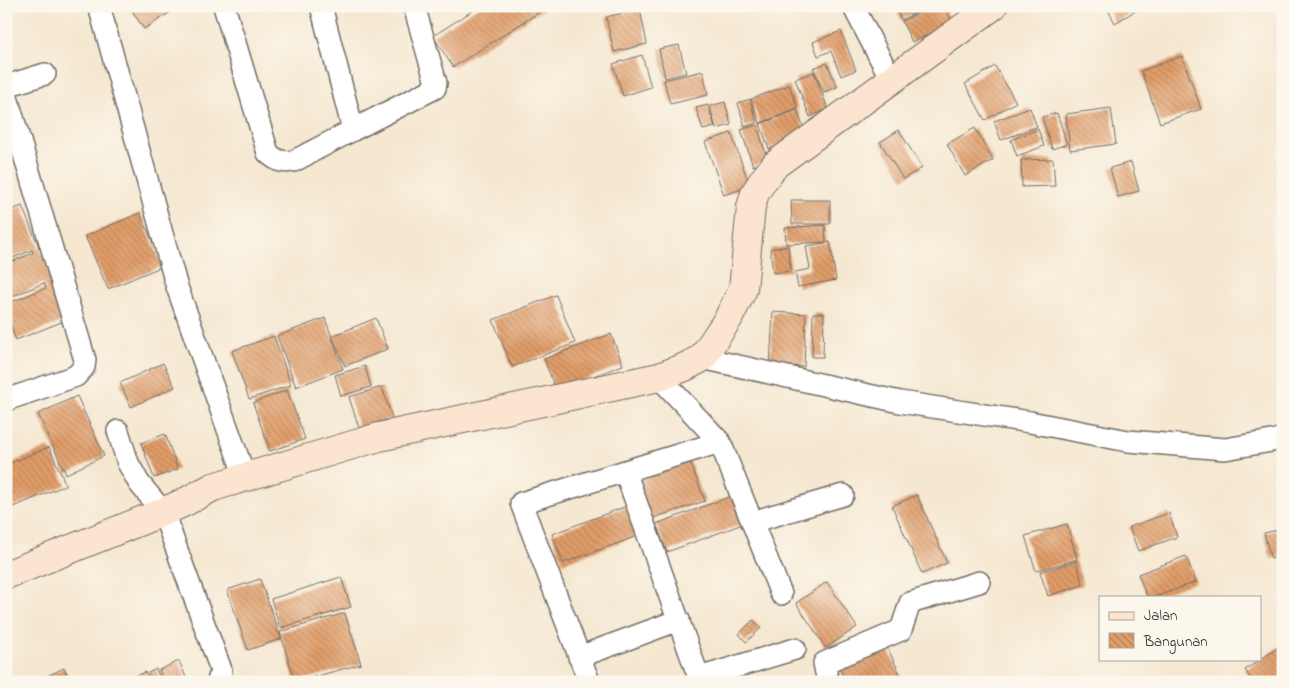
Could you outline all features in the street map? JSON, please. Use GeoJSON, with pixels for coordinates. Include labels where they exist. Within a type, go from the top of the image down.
{"type":"FeatureCollection","features":[{"type":"Feature","properties":{"kind":"street"},"geometry":{"type":"LineString","coordinates":[[99,6],[176,284],[245,477]]}},
{"type":"Feature","properties":{"kind":"street"},"geometry":{"type":"LineString","coordinates":[[224,6],[268,154],[284,163],[294,161],[435,88],[436,83],[414,6]]}},
{"type":"Feature","properties":{"kind":"street"},"geometry":{"type":"LineString","coordinates":[[321,6],[352,130]]}},
{"type":"Feature","properties":{"kind":"street"},"geometry":{"type":"LineString","coordinates":[[853,6],[892,81]]}},
{"type":"Feature","properties":{"kind":"street"},"geometry":{"type":"LineString","coordinates":[[8,572],[162,512],[213,487],[245,477],[378,437],[659,376],[685,367],[702,358],[728,319],[743,289],[751,207],[755,193],[776,164],[993,6]]}},
{"type":"Feature","properties":{"kind":"street"},"geometry":{"type":"LineString","coordinates":[[6,86],[45,74]]}},
{"type":"Feature","properties":{"kind":"street"},"geometry":{"type":"LineString","coordinates":[[6,94],[85,360],[84,367],[76,376],[6,400]]}},
{"type":"Feature","properties":{"kind":"street"},"geometry":{"type":"LineString","coordinates":[[702,358],[900,402],[1030,422],[1128,441],[1225,449],[1276,440],[1283,437]]}},
{"type":"Feature","properties":{"kind":"street"},"geometry":{"type":"LineString","coordinates":[[659,376],[720,442],[781,594]]}},
{"type":"Feature","properties":{"kind":"street"},"geometry":{"type":"LineString","coordinates":[[118,431],[128,463],[139,482],[162,512],[221,670],[218,682]]}},
{"type":"Feature","properties":{"kind":"street"},"geometry":{"type":"LineString","coordinates":[[588,679],[521,503],[720,442]]}},
{"type":"Feature","properties":{"kind":"street"},"geometry":{"type":"LineString","coordinates":[[625,471],[700,678],[795,649]]}},
{"type":"Feature","properties":{"kind":"street"},"geometry":{"type":"LineString","coordinates":[[752,522],[844,495]]}},
{"type":"Feature","properties":{"kind":"street"},"geometry":{"type":"LineString","coordinates":[[828,682],[824,663],[901,630],[910,603],[979,582]]}},
{"type":"Feature","properties":{"kind":"street"},"geometry":{"type":"LineString","coordinates":[[579,657],[679,620]]}},
{"type":"Feature","properties":{"kind":"building"},"geometry":{"type":"Polygon","coordinates":[[[129,6],[180,6],[144,29],[129,6]]]}},
{"type":"Feature","properties":{"kind":"building"},"geometry":{"type":"Polygon","coordinates":[[[480,6],[549,6],[453,67],[433,36],[480,6]]]}},
{"type":"Feature","properties":{"kind":"building"},"geometry":{"type":"Polygon","coordinates":[[[895,6],[930,6],[901,20],[895,6]]]}},
{"type":"Feature","properties":{"kind":"building"},"geometry":{"type":"Polygon","coordinates":[[[934,6],[944,6],[953,24],[912,42],[902,21],[934,6]]]}},
{"type":"Feature","properties":{"kind":"building"},"geometry":{"type":"Polygon","coordinates":[[[1106,6],[1143,6],[1115,23],[1106,6]]]}},
{"type":"Feature","properties":{"kind":"building"},"geometry":{"type":"Polygon","coordinates":[[[640,9],[647,44],[614,52],[606,17],[640,9]]]}},
{"type":"Feature","properties":{"kind":"building"},"geometry":{"type":"Polygon","coordinates":[[[841,31],[856,70],[841,76],[831,51],[818,56],[813,42],[841,31]]]}},
{"type":"Feature","properties":{"kind":"building"},"geometry":{"type":"Polygon","coordinates":[[[679,45],[686,73],[665,78],[659,49],[679,45]]]}},
{"type":"Feature","properties":{"kind":"building"},"geometry":{"type":"Polygon","coordinates":[[[642,55],[651,87],[623,96],[613,64],[642,55]]]}},
{"type":"Feature","properties":{"kind":"building"},"geometry":{"type":"Polygon","coordinates":[[[1182,56],[1201,109],[1160,123],[1141,71],[1182,56]]]}},
{"type":"Feature","properties":{"kind":"building"},"geometry":{"type":"Polygon","coordinates":[[[827,63],[837,87],[824,92],[813,68],[827,63]]]}},
{"type":"Feature","properties":{"kind":"building"},"geometry":{"type":"Polygon","coordinates":[[[995,66],[1016,102],[985,120],[965,84],[995,66]]]}},
{"type":"Feature","properties":{"kind":"building"},"geometry":{"type":"Polygon","coordinates":[[[703,71],[708,95],[670,104],[664,80],[703,71]]]}},
{"type":"Feature","properties":{"kind":"building"},"geometry":{"type":"Polygon","coordinates":[[[814,72],[828,109],[810,117],[795,79],[814,72]]]}},
{"type":"Feature","properties":{"kind":"building"},"geometry":{"type":"Polygon","coordinates":[[[789,85],[798,109],[760,123],[751,99],[789,85]]]}},
{"type":"Feature","properties":{"kind":"building"},"geometry":{"type":"Polygon","coordinates":[[[750,99],[757,123],[745,127],[738,103],[750,99]]]}},
{"type":"Feature","properties":{"kind":"building"},"geometry":{"type":"Polygon","coordinates":[[[725,102],[731,125],[716,129],[710,106],[725,102]]]}},
{"type":"Feature","properties":{"kind":"building"},"geometry":{"type":"Polygon","coordinates":[[[708,105],[715,127],[703,130],[696,108],[708,105]]]}},
{"type":"Feature","properties":{"kind":"building"},"geometry":{"type":"Polygon","coordinates":[[[1030,108],[1037,127],[1001,140],[994,121],[1030,108]]]}},
{"type":"Feature","properties":{"kind":"building"},"geometry":{"type":"Polygon","coordinates":[[[1111,108],[1116,144],[1070,150],[1066,114],[1111,108]]]}},
{"type":"Feature","properties":{"kind":"building"},"geometry":{"type":"Polygon","coordinates":[[[797,110],[806,135],[769,149],[760,124],[797,110]]]}},
{"type":"Feature","properties":{"kind":"building"},"geometry":{"type":"Polygon","coordinates":[[[1057,113],[1067,144],[1052,149],[1042,117],[1057,113]]]}},
{"type":"Feature","properties":{"kind":"building"},"geometry":{"type":"Polygon","coordinates":[[[757,125],[768,161],[753,166],[741,130],[757,125]]]}},
{"type":"Feature","properties":{"kind":"building"},"geometry":{"type":"Polygon","coordinates":[[[975,128],[993,160],[965,176],[947,144],[975,128]]]}},
{"type":"Feature","properties":{"kind":"building"},"geometry":{"type":"Polygon","coordinates":[[[1038,129],[1044,146],[1017,156],[1011,140],[1038,129]]]}},
{"type":"Feature","properties":{"kind":"building"},"geometry":{"type":"Polygon","coordinates":[[[899,130],[922,168],[903,179],[880,142],[899,130]]]}},
{"type":"Feature","properties":{"kind":"building"},"geometry":{"type":"Polygon","coordinates":[[[731,133],[750,186],[724,195],[705,142],[731,133]]]}},
{"type":"Feature","properties":{"kind":"building"},"geometry":{"type":"Polygon","coordinates":[[[1053,159],[1055,186],[1022,187],[1021,160],[1053,159]]]}},
{"type":"Feature","properties":{"kind":"building"},"geometry":{"type":"Polygon","coordinates":[[[1131,162],[1139,191],[1118,197],[1110,168],[1131,162]]]}},
{"type":"Feature","properties":{"kind":"building"},"geometry":{"type":"Polygon","coordinates":[[[791,200],[830,200],[830,224],[792,224],[791,200]]]}},
{"type":"Feature","properties":{"kind":"building"},"geometry":{"type":"Polygon","coordinates":[[[22,206],[69,319],[16,340],[6,315],[6,304],[46,288],[44,283],[6,299],[6,264],[33,253],[32,250],[6,261],[6,212],[22,206]]]}},
{"type":"Feature","properties":{"kind":"building"},"geometry":{"type":"Polygon","coordinates":[[[140,213],[163,266],[108,289],[85,236],[140,213]]]}},
{"type":"Feature","properties":{"kind":"building"},"geometry":{"type":"Polygon","coordinates":[[[825,225],[826,242],[786,244],[785,228],[825,225]]]}},
{"type":"Feature","properties":{"kind":"building"},"geometry":{"type":"Polygon","coordinates":[[[830,242],[836,280],[798,287],[795,272],[810,269],[806,246],[830,242]]]}},
{"type":"Feature","properties":{"kind":"building"},"geometry":{"type":"Polygon","coordinates":[[[788,246],[791,271],[773,273],[770,249],[788,246]]]}},
{"type":"Feature","properties":{"kind":"building"},"geometry":{"type":"Polygon","coordinates":[[[556,295],[575,343],[512,367],[493,320],[556,295]]]}},
{"type":"Feature","properties":{"kind":"building"},"geometry":{"type":"Polygon","coordinates":[[[773,312],[806,314],[804,367],[770,365],[773,312]]]}},
{"type":"Feature","properties":{"kind":"building"},"geometry":{"type":"Polygon","coordinates":[[[813,313],[824,313],[823,357],[812,357],[813,313]]]}},
{"type":"Feature","properties":{"kind":"building"},"geometry":{"type":"Polygon","coordinates":[[[325,318],[343,369],[296,387],[277,336],[325,318]]]}},
{"type":"Feature","properties":{"kind":"building"},"geometry":{"type":"Polygon","coordinates":[[[376,318],[388,349],[345,366],[332,336],[376,318]]]}},
{"type":"Feature","properties":{"kind":"building"},"geometry":{"type":"Polygon","coordinates":[[[611,334],[623,365],[556,390],[544,359],[611,334]]]}},
{"type":"Feature","properties":{"kind":"building"},"geometry":{"type":"Polygon","coordinates":[[[274,336],[291,385],[249,399],[232,351],[274,336]]]}},
{"type":"Feature","properties":{"kind":"building"},"geometry":{"type":"Polygon","coordinates":[[[163,363],[175,387],[131,407],[120,383],[163,363]]]}},
{"type":"Feature","properties":{"kind":"building"},"geometry":{"type":"Polygon","coordinates":[[[365,366],[371,387],[341,396],[335,375],[365,366]]]}},
{"type":"Feature","properties":{"kind":"building"},"geometry":{"type":"Polygon","coordinates":[[[382,387],[392,418],[359,428],[349,397],[382,387]]]}},
{"type":"Feature","properties":{"kind":"building"},"geometry":{"type":"Polygon","coordinates":[[[287,390],[305,439],[270,451],[253,403],[287,390]]]}},
{"type":"Feature","properties":{"kind":"building"},"geometry":{"type":"Polygon","coordinates":[[[77,396],[104,456],[66,474],[38,414],[77,396]]]}},
{"type":"Feature","properties":{"kind":"building"},"geometry":{"type":"Polygon","coordinates":[[[165,434],[178,469],[154,478],[141,443],[165,434]]]}},
{"type":"Feature","properties":{"kind":"building"},"geometry":{"type":"Polygon","coordinates":[[[49,447],[66,485],[6,510],[6,465],[49,447]]]}},
{"type":"Feature","properties":{"kind":"building"},"geometry":{"type":"Polygon","coordinates":[[[689,459],[705,501],[644,521],[635,477],[689,459]]]}},
{"type":"Feature","properties":{"kind":"building"},"geometry":{"type":"Polygon","coordinates":[[[740,493],[751,521],[667,552],[656,524],[740,493]]]}},
{"type":"Feature","properties":{"kind":"building"},"geometry":{"type":"Polygon","coordinates":[[[917,495],[947,563],[922,574],[892,506],[917,495]]]}},
{"type":"Feature","properties":{"kind":"building"},"geometry":{"type":"Polygon","coordinates":[[[635,503],[646,533],[563,563],[552,534],[635,503]]]}},
{"type":"Feature","properties":{"kind":"building"},"geometry":{"type":"Polygon","coordinates":[[[1169,513],[1177,537],[1138,551],[1129,527],[1169,513]]]}},
{"type":"Feature","properties":{"kind":"building"},"geometry":{"type":"Polygon","coordinates":[[[1067,524],[1077,559],[1036,571],[1025,536],[1067,524]]]}},
{"type":"Feature","properties":{"kind":"building"},"geometry":{"type":"Polygon","coordinates":[[[1283,529],[1283,556],[1271,559],[1264,533],[1283,529]]]}},
{"type":"Feature","properties":{"kind":"building"},"geometry":{"type":"Polygon","coordinates":[[[1186,556],[1196,582],[1158,596],[1147,596],[1138,574],[1186,556]]]}},
{"type":"Feature","properties":{"kind":"building"},"geometry":{"type":"Polygon","coordinates":[[[1076,561],[1083,585],[1048,596],[1040,572],[1076,561]]]}},
{"type":"Feature","properties":{"kind":"building"},"geometry":{"type":"Polygon","coordinates":[[[341,577],[351,607],[280,628],[271,599],[341,577]]]}},
{"type":"Feature","properties":{"kind":"building"},"geometry":{"type":"Polygon","coordinates":[[[260,579],[281,639],[248,650],[227,590],[260,579]]]}},
{"type":"Feature","properties":{"kind":"building"},"geometry":{"type":"Polygon","coordinates":[[[827,582],[857,627],[826,648],[796,603],[827,582]]]}},
{"type":"Feature","properties":{"kind":"building"},"geometry":{"type":"Polygon","coordinates":[[[345,613],[361,664],[295,682],[280,632],[345,613]]]}},
{"type":"Feature","properties":{"kind":"building"},"geometry":{"type":"Polygon","coordinates":[[[753,620],[761,628],[746,642],[739,634],[753,620]]]}},
{"type":"Feature","properties":{"kind":"building"},"geometry":{"type":"Polygon","coordinates":[[[885,643],[904,682],[846,682],[838,666],[885,643]]]}},
{"type":"Feature","properties":{"kind":"building"},"geometry":{"type":"Polygon","coordinates":[[[1283,644],[1283,682],[1253,682],[1245,670],[1283,644]]]}},
{"type":"Feature","properties":{"kind":"building"},"geometry":{"type":"Polygon","coordinates":[[[179,661],[188,682],[164,682],[159,670],[179,661]]]}},
{"type":"Feature","properties":{"kind":"building"},"geometry":{"type":"Polygon","coordinates":[[[64,668],[71,682],[35,682],[64,668]]]}},
{"type":"Feature","properties":{"kind":"building"},"geometry":{"type":"Polygon","coordinates":[[[156,669],[162,682],[152,682],[148,673],[156,669]]]}},
{"type":"Feature","properties":{"kind":"building"},"geometry":{"type":"Polygon","coordinates":[[[145,672],[150,682],[134,682],[133,677],[145,672]]]}}]}
